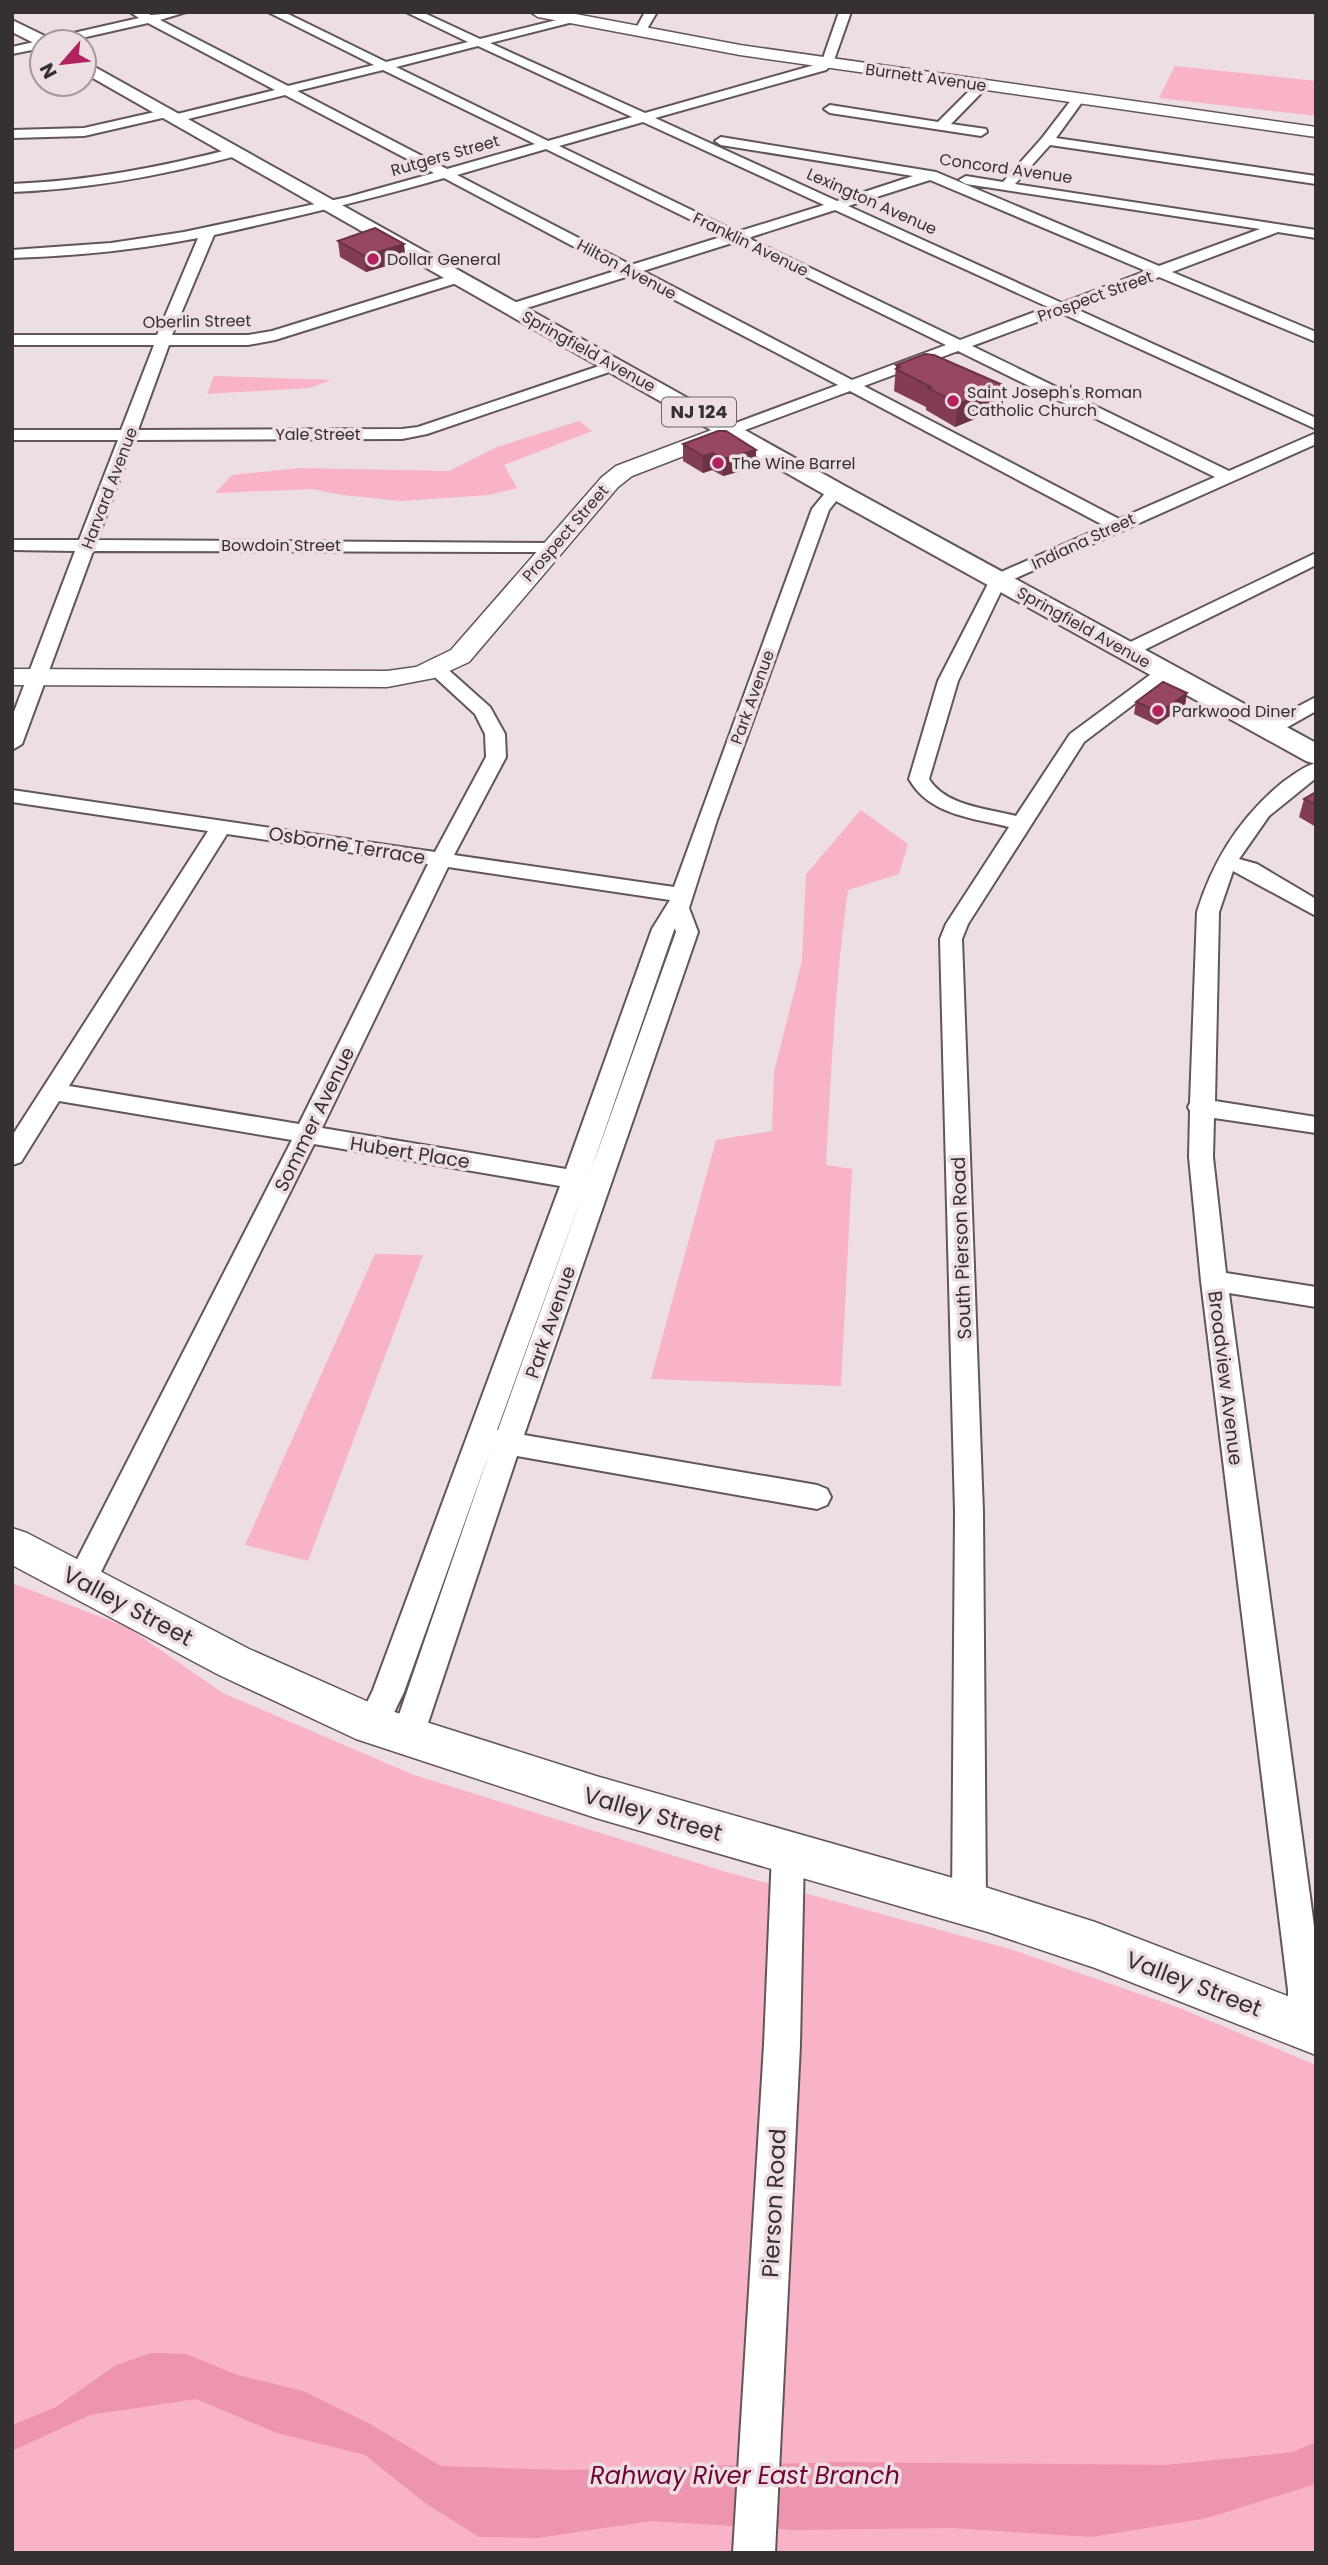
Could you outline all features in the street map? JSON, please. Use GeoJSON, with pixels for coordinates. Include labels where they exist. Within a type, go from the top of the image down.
{"type":"FeatureCollection","features":[{"type":"Feature","properties":{"kind":"main road"},"geometry":{"type":"LineString","coordinates":[[12,25],[28,35]]}},
{"type":"Feature","properties":{"kind":"main road","name":"Springfield Avenue"},"geometry":{"type":"LineString","coordinates":[[98,74],[836,491],[1316,755]]}},
{"type":"Feature","properties":{"kind":"street","name":"Hilton Avenue"},"geometry":{"type":"LineString","coordinates":[[136,12],[1117,525]]}},
{"type":"Feature","properties":{"kind":"street"},"geometry":{"type":"LineString","coordinates":[[98,31],[180,12]]}},
{"type":"Feature","properties":{"kind":"street","name":"Franklin Avenue"},"geometry":{"type":"LineString","coordinates":[[274,12],[1227,476]]}},
{"type":"Feature","properties":{"kind":"street","name":"Lexington Avenue"},"geometry":{"type":"LineString","coordinates":[[412,12],[1316,424]]}},
{"type":"Feature","properties":{"kind":"street","name":"Burnett Avenue"},"geometry":{"type":"LineString","coordinates":[[538,12],[639,32],[827,63],[1316,132]]}},
{"type":"Feature","properties":{"kind":"street"},"geometry":{"type":"LineString","coordinates":[[639,32],[651,12]]}},
{"type":"Feature","properties":{"kind":"street"},"geometry":{"type":"LineString","coordinates":[[827,63],[845,12]]}},
{"type":"Feature","properties":{"kind":"street"},"geometry":{"type":"LineString","coordinates":[[12,134],[84,132],[172,116],[286,91],[573,19]]}},
{"type":"Feature","properties":{"kind":"street","name":"Rutgers Street"},"geometry":{"type":"LineString","coordinates":[[12,254],[109,247],[208,232],[307,206],[349,201],[822,67],[827,63]]}},
{"type":"Feature","properties":{"kind":"street"},"geometry":{"type":"LineString","coordinates":[[941,126],[982,85]]}},
{"type":"Feature","properties":{"kind":"street"},"geometry":{"type":"LineString","coordinates":[[1006,186],[1047,141],[1079,98]]}},
{"type":"Feature","properties":{"kind":"street"},"geometry":{"type":"LineString","coordinates":[[830,109],[981,132]]}},
{"type":"Feature","properties":{"kind":"street"},"geometry":{"type":"LineString","coordinates":[[22,122],[40,134]]}},
{"type":"Feature","properties":{"kind":"street","name":"Concord Avenue"},"geometry":{"type":"LineString","coordinates":[[691,138],[1316,234]]}},
{"type":"Feature","properties":{"kind":"street"},"geometry":{"type":"LineString","coordinates":[[1047,141],[1316,180]]}},
{"type":"Feature","properties":{"kind":"street"},"geometry":{"type":"LineString","coordinates":[[12,188],[125,179],[235,152]]}},
{"type":"Feature","properties":{"kind":"street"},"geometry":{"type":"LineString","coordinates":[[512,308],[931,175],[1316,338]]}},
{"type":"Feature","properties":{"kind":"street","name":"Prospect Street"},"geometry":{"type":"LineString","coordinates":[[25,677],[387,679],[408,677],[436,669],[460,656],[550,548],[610,482],[624,471],[1277,228]]}},
{"type":"Feature","properties":{"kind":"street","name":"Harvard Avenue"},"geometry":{"type":"LineString","coordinates":[[12,744],[25,677],[88,544],[163,340],[208,232]]}},
{"type":"Feature","properties":{"kind":"street","name":"Oberlin Street"},"geometry":{"type":"LineString","coordinates":[[12,340],[248,340],[275,335],[458,278]]}},
{"type":"Feature","properties":{"kind":"street","name":"Yale Street"},"geometry":{"type":"LineString","coordinates":[[12,435],[402,434],[421,431],[613,366]]}},
{"type":"Feature","properties":{"kind":"street","name":"Indiana Street"},"geometry":{"type":"LineString","coordinates":[[998,580],[1316,438]]}},
{"type":"Feature","properties":{"kind":"street","name":"Park Avenue"},"geometry":{"type":"LineString","coordinates":[[389,1731],[587,1181],[687,932],[680,901],[707,820],[821,509],[836,491]]}},
{"type":"Feature","properties":{"kind":"street","name":"Bowdoin Street"},"geometry":{"type":"LineString","coordinates":[[12,545],[550,548]]}},
{"type":"Feature","properties":{"kind":"street"},"geometry":{"type":"LineString","coordinates":[[1126,651],[1316,558]]}},
{"type":"Feature","properties":{"kind":"street"},"geometry":{"type":"LineString","coordinates":[[998,580],[948,681],[919,779],[925,791],[942,802],[1020,823]]}},
{"type":"Feature","properties":{"kind":"street","name":"Sommer Avenue"},"geometry":{"type":"LineString","coordinates":[[81,1581],[306,1136],[441,860],[496,757],[495,734],[483,710],[436,669]]}},
{"type":"Feature","properties":{"kind":"street","name":"South Pierson Road"},"geometry":{"type":"LineString","coordinates":[[969,1905],[969,1512],[951,939],[957,924],[1020,823],[1077,738],[1166,673]]}},
{"type":"Feature","properties":{"kind":"street"},"geometry":{"type":"LineString","coordinates":[[1270,729],[1316,703]]}},
{"type":"Feature","properties":{"kind":"street","name":"Broadview Avenue"},"geometry":{"type":"LineString","coordinates":[[1310,2029],[1214,1281],[1201,1157],[1200,1107],[1208,912],[1212,893],[1244,830],[1288,788],[1316,769]]}},
{"type":"Feature","properties":{"kind":"street","name":"Osborne Terrace"},"geometry":{"type":"LineString","coordinates":[[12,796],[222,825],[680,901]]}},
{"type":"Feature","properties":{"kind":"street"},"geometry":{"type":"LineString","coordinates":[[12,1156],[222,825]]}},
{"type":"Feature","properties":{"kind":"street"},"geometry":{"type":"LineString","coordinates":[[1226,862],[1249,869],[1316,909]]}},
{"type":"Feature","properties":{"kind":"street","name":"Hubert Place"},"geometry":{"type":"LineString","coordinates":[[55,1092],[587,1181]]}},
{"type":"Feature","properties":{"kind":"street"},"geometry":{"type":"LineString","coordinates":[[1200,1107],[1316,1125]]}},
{"type":"Feature","properties":{"kind":"street"},"geometry":{"type":"LineString","coordinates":[[1214,1281],[1316,1297]]}},
{"type":"Feature","properties":{"kind":"street"},"geometry":{"type":"LineString","coordinates":[[494,1441],[817,1497]]}},
{"type":"Feature","properties":{"kind":"street","name":"Park Avenue"},"geometry":{"type":"LineString","coordinates":[[389,1731],[388,1692],[494,1441]]}},
{"type":"Feature","properties":{"kind":"street","name":"Valley Street"},"geometry":{"type":"LineString","coordinates":[[12,1545],[234,1662],[389,1731],[1095,1945],[1310,2029]]}},
{"type":"Feature","properties":{"kind":"street","name":"Pierson Road"},"geometry":{"type":"LineString","coordinates":[[754,2549],[763,2426],[782,2045],[788,1853]]}},
{"type":"Feature","properties":{"kind":"shaded area"},"geometry":{"type":"Polygon","coordinates":[[[1175,66],[1316,81],[1316,116],[1159,98],[1175,66]]]}},
{"type":"Feature","properties":{"kind":"shaded area"},"geometry":{"type":"Polygon","coordinates":[[[214,376],[331,380],[309,388],[207,394],[214,376]]]}},
{"type":"Feature","properties":{"kind":"shaded area"},"geometry":{"type":"Polygon","coordinates":[[[579,421],[592,431],[504,465],[517,488],[489,495],[401,501],[312,489],[215,493],[232,475],[300,468],[449,471],[497,447],[579,421]]]}},
{"type":"Feature","properties":{"kind":"shaded area"},"geometry":{"type":"Polygon","coordinates":[[[861,810],[908,844],[899,874],[848,890],[834,1027],[826,1165],[852,1169],[841,1386],[651,1379],[716,1140],[772,1131],[774,1072],[802,961],[806,874],[861,810]]]}},
{"type":"Feature","properties":{"kind":"shaded area"},"geometry":{"type":"Polygon","coordinates":[[[375,1254],[423,1255],[308,1561],[245,1545],[375,1254]]]}},
{"type":"Feature","properties":{"kind":"shaded area"},"geometry":{"type":"Polygon","coordinates":[[[12,1583],[127,1627],[223,1693],[414,1775],[723,1871],[1010,1949],[1177,2007],[1316,2065],[1316,2553],[12,2553],[12,1583]]]}},
{"type":"Feature","properties":{"kind":"water","name":"Rahway River East Branch"},"geometry":{"type":"Polygon","coordinates":[[[151,2353],[186,2354],[238,2375],[303,2391],[370,2424],[441,2466],[566,2470],[841,2462],[1165,2465],[1293,2452],[1316,2442],[1316,2484],[1207,2518],[1092,2537],[951,2528],[796,2530],[652,2521],[537,2538],[479,2537],[425,2503],[365,2455],[277,2433],[196,2399],[90,2415],[12,2451],[12,2425],[56,2407],[116,2365],[151,2353]]]}},
{"type":"Feature","properties":{"kind":"building"},"geometry":{"type":"Polygon","coordinates":[[[375,228],[404,244],[365,256],[338,241],[375,228]]]}},
{"type":"Feature","properties":{"kind":"building"},"geometry":{"type":"Polygon","coordinates":[[[925,354],[934,355],[1005,386],[958,404],[896,369],[900,367],[896,365],[925,354]]]}},
{"type":"Feature","properties":{"kind":"building"},"geometry":{"type":"Polygon","coordinates":[[[718,431],[726,431],[756,450],[723,459],[713,453],[703,456],[683,444],[718,431]]]}},
{"type":"Feature","properties":{"kind":"building"},"geometry":{"type":"Polygon","coordinates":[[[1163,682],[1187,693],[1160,712],[1136,702],[1163,682]]]}},
{"type":"Feature","properties":{"kind":"building"},"geometry":{"type":"Polygon","coordinates":[[[1316,792],[1316,805],[1304,799],[1316,792]]]}},
{"type":"Feature","properties":{"kind":"place","name":"Dollar General"},"geometry":{"type":"Point","coordinates":[373,259]}},
{"type":"Feature","properties":{"kind":"place","name":"Saint Joseph's Roman Catholic Church"},"geometry":{"type":"Point","coordinates":[953,401]}},
{"type":"Feature","properties":{"kind":"place","name":"The Wine Barrel"},"geometry":{"type":"Point","coordinates":[718,463]}},
{"type":"Feature","properties":{"kind":"place","name":"Parkwood Diner"},"geometry":{"type":"Point","coordinates":[1158,711]}}]}
